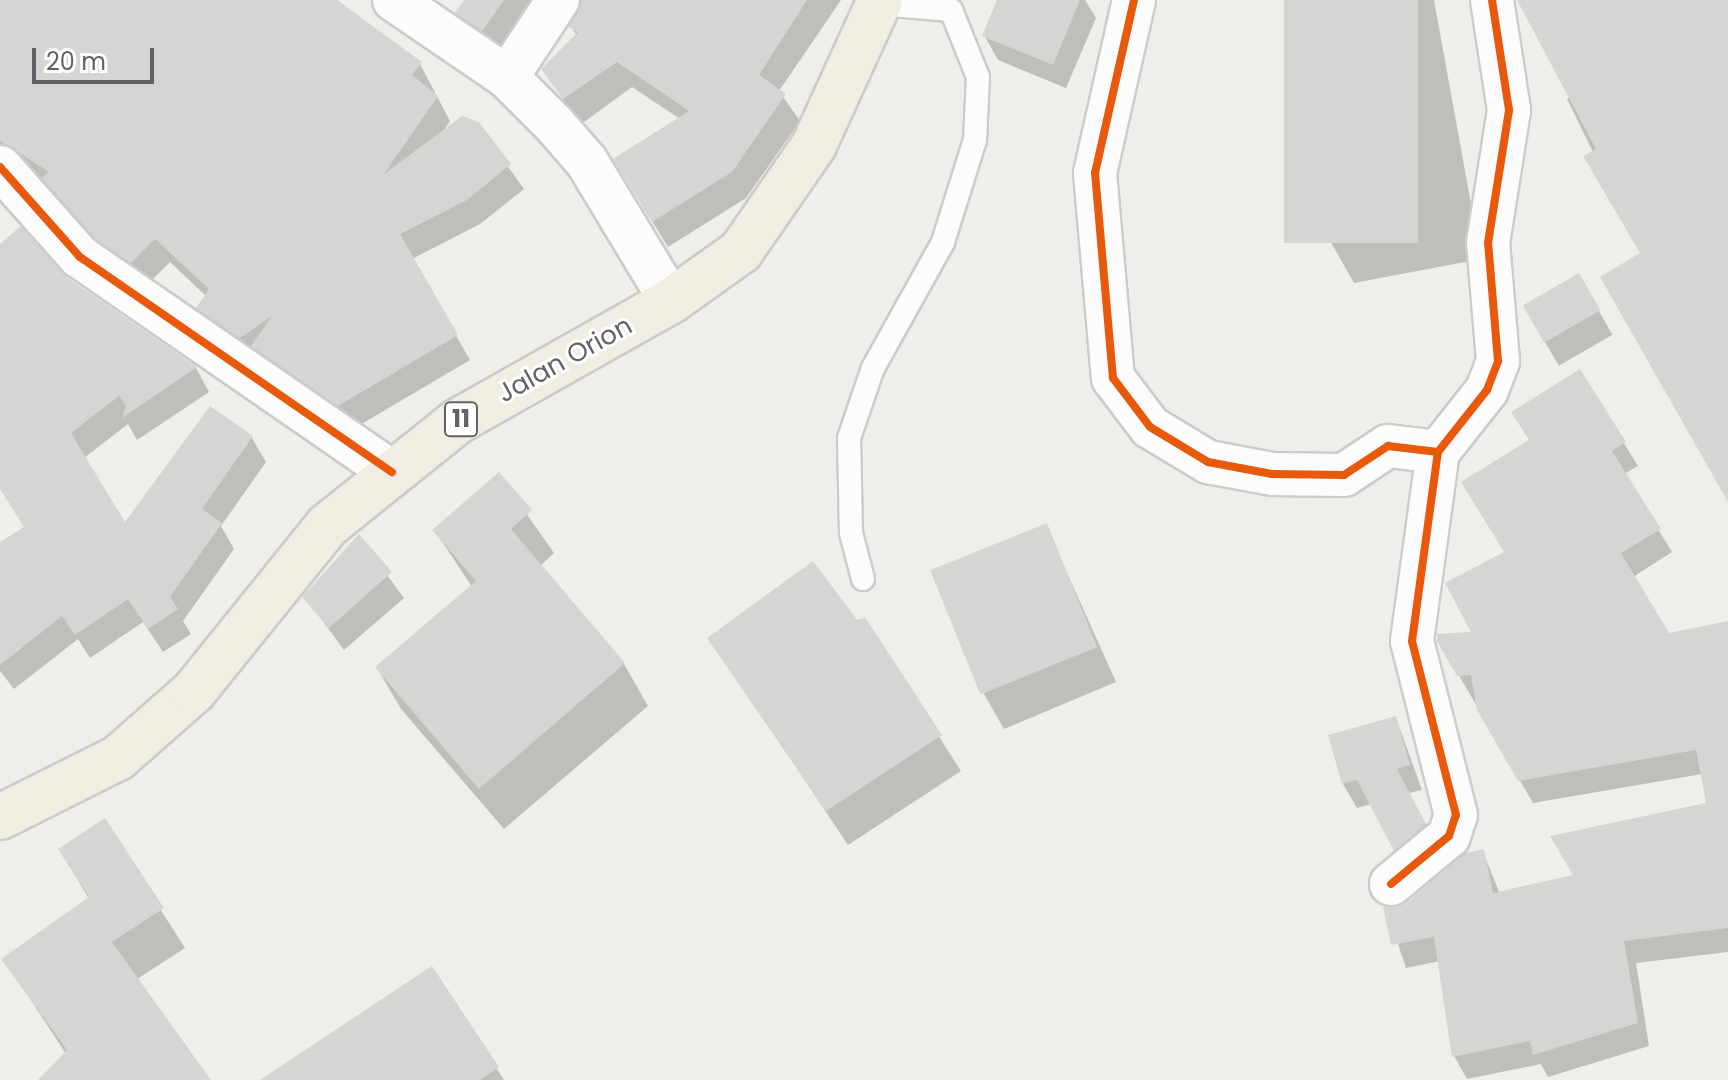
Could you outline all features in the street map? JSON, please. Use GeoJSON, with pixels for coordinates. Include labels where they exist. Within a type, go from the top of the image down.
{"type":"FeatureCollection","features":[{"type":"Feature","properties":{"kind":"highway","name":"Jalan Orion"},"geometry":{"type":"LineString","coordinates":[[3,813],[118,758],[194,691],[327,526],[458,421],[671,301],[741,251],[778,206],[864,49],[880,2]]}},
{"type":"Feature","properties":{"kind":"street"},"geometry":{"type":"LineString","coordinates":[[394,0],[507,77],[587,162],[671,301]]}},
{"type":"Feature","properties":{"kind":"street"},"geometry":{"type":"LineString","coordinates":[[507,77],[558,0]]}},
{"type":"Feature","properties":{"kind":"street"},"geometry":{"type":"LineString","coordinates":[[1134,0],[1095,173],[1113,378],[1150,427],[1208,462],[1272,474],[1344,475],[1388,446],[1438,452]]}},
{"type":"Feature","properties":{"kind":"street"},"geometry":{"type":"LineString","coordinates":[[1391,884],[1449,836],[1456,815],[1412,641],[1438,452],[1487,390],[1498,361],[1488,243],[1509,110],[1492,0]]}},
{"type":"Feature","properties":{"kind":"street"},"geometry":{"type":"LineString","coordinates":[[0,167],[80,257],[392,472]]}},
{"type":"Feature","properties":{"kind":"lane"},"geometry":{"type":"LineString","coordinates":[[863,579],[851,533],[851,428],[873,368],[943,242],[975,140],[978,77],[951,10],[880,2]]}},
{"type":"Feature","properties":{"kind":"building"},"geometry":{"type":"Polygon","coordinates":[[[0,0],[337,0],[422,62],[412,75],[438,96],[384,174],[462,116],[479,122],[511,164],[467,200],[400,234],[458,335],[338,406],[251,346],[272,316],[240,338],[196,308],[209,289],[155,239],[131,263],[96,239],[42,178],[49,172],[0,141],[0,0]]]}},
{"type":"Feature","properties":{"kind":"building"},"geometry":{"type":"Polygon","coordinates":[[[464,0],[504,0],[482,31],[455,13],[464,0]]]}},
{"type":"Feature","properties":{"kind":"building"},"geometry":{"type":"Polygon","coordinates":[[[582,0],[807,0],[759,75],[786,94],[732,172],[652,222],[613,159],[689,111],[617,62],[563,99],[541,69],[578,32],[569,27],[582,0]]]}},
{"type":"Feature","properties":{"kind":"building"},"geometry":{"type":"Polygon","coordinates":[[[997,0],[1080,0],[1053,65],[982,36],[997,0]]]}},
{"type":"Feature","properties":{"kind":"building"},"geometry":{"type":"Polygon","coordinates":[[[1284,0],[1418,0],[1418,243],[1284,243],[1284,0]]]}},
{"type":"Feature","properties":{"kind":"building"},"geometry":{"type":"Polygon","coordinates":[[[1517,0],[1728,0],[1728,502],[1600,277],[1640,253],[1583,156],[1596,149],[1517,0]]]}},
{"type":"Feature","properties":{"kind":"building"},"geometry":{"type":"Polygon","coordinates":[[[21,226],[66,277],[197,367],[122,418],[126,406],[119,396],[71,433],[125,522],[210,406],[253,436],[202,509],[222,523],[170,597],[178,609],[148,629],[128,599],[75,635],[62,616],[0,665],[0,542],[24,527],[0,489],[0,244],[21,226]]]}},
{"type":"Feature","properties":{"kind":"building"},"geometry":{"type":"Polygon","coordinates":[[[1579,273],[1600,310],[1544,343],[1523,306],[1579,273]]]}},
{"type":"Feature","properties":{"kind":"building"},"geometry":{"type":"Polygon","coordinates":[[[1580,369],[1626,442],[1612,451],[1661,529],[1621,553],[1669,633],[1728,621],[1728,928],[1624,941],[1638,1023],[1533,1055],[1530,1041],[1452,1057],[1434,937],[1391,945],[1383,907],[1406,903],[1465,853],[1484,849],[1493,893],[1573,875],[1550,836],[1706,803],[1696,750],[1518,781],[1477,710],[1471,675],[1457,676],[1437,641],[1437,634],[1471,632],[1445,583],[1504,552],[1461,482],[1529,440],[1511,412],[1580,369]]]}},
{"type":"Feature","properties":{"kind":"building"},"geometry":{"type":"Polygon","coordinates":[[[499,472],[532,510],[511,529],[625,663],[479,789],[375,667],[476,581],[432,530],[499,472]]]}},
{"type":"Feature","properties":{"kind":"building"},"geometry":{"type":"Polygon","coordinates":[[[1047,523],[1097,647],[980,694],[930,570],[1047,523]]]}},
{"type":"Feature","properties":{"kind":"building"},"geometry":{"type":"Polygon","coordinates":[[[359,534],[392,572],[329,628],[302,597],[359,534]]]}},
{"type":"Feature","properties":{"kind":"building"},"geometry":{"type":"Polygon","coordinates":[[[813,561],[858,621],[865,617],[942,735],[826,811],[707,638],[813,561]]]}},
{"type":"Feature","properties":{"kind":"building"},"geometry":{"type":"Polygon","coordinates":[[[1396,716],[1410,765],[1397,769],[1426,824],[1394,851],[1357,780],[1342,784],[1328,735],[1396,716]]]}},
{"type":"Feature","properties":{"kind":"building"},"geometry":{"type":"Polygon","coordinates":[[[105,818],[164,908],[112,942],[211,1080],[38,1080],[67,1050],[1,959],[89,897],[58,849],[105,818]]]}},
{"type":"Feature","properties":{"kind":"building"},"geometry":{"type":"Polygon","coordinates":[[[432,966],[499,1067],[480,1080],[260,1080],[432,966]]]}},
{"type":"Feature","properties":{"kind":"cycle path"},"geometry":{"type":"LineString","coordinates":[[1134,0],[1095,173],[1113,378],[1150,427],[1208,462],[1272,474],[1344,475],[1388,446],[1438,452]]}},
{"type":"Feature","properties":{"kind":"cycle path"},"geometry":{"type":"LineString","coordinates":[[1391,884],[1449,836],[1456,815],[1412,641],[1438,452],[1487,390],[1498,361],[1488,243],[1509,110],[1492,0]]}},
{"type":"Feature","properties":{"kind":"cycle path"},"geometry":{"type":"LineString","coordinates":[[0,167],[80,257],[392,472]]}}]}
